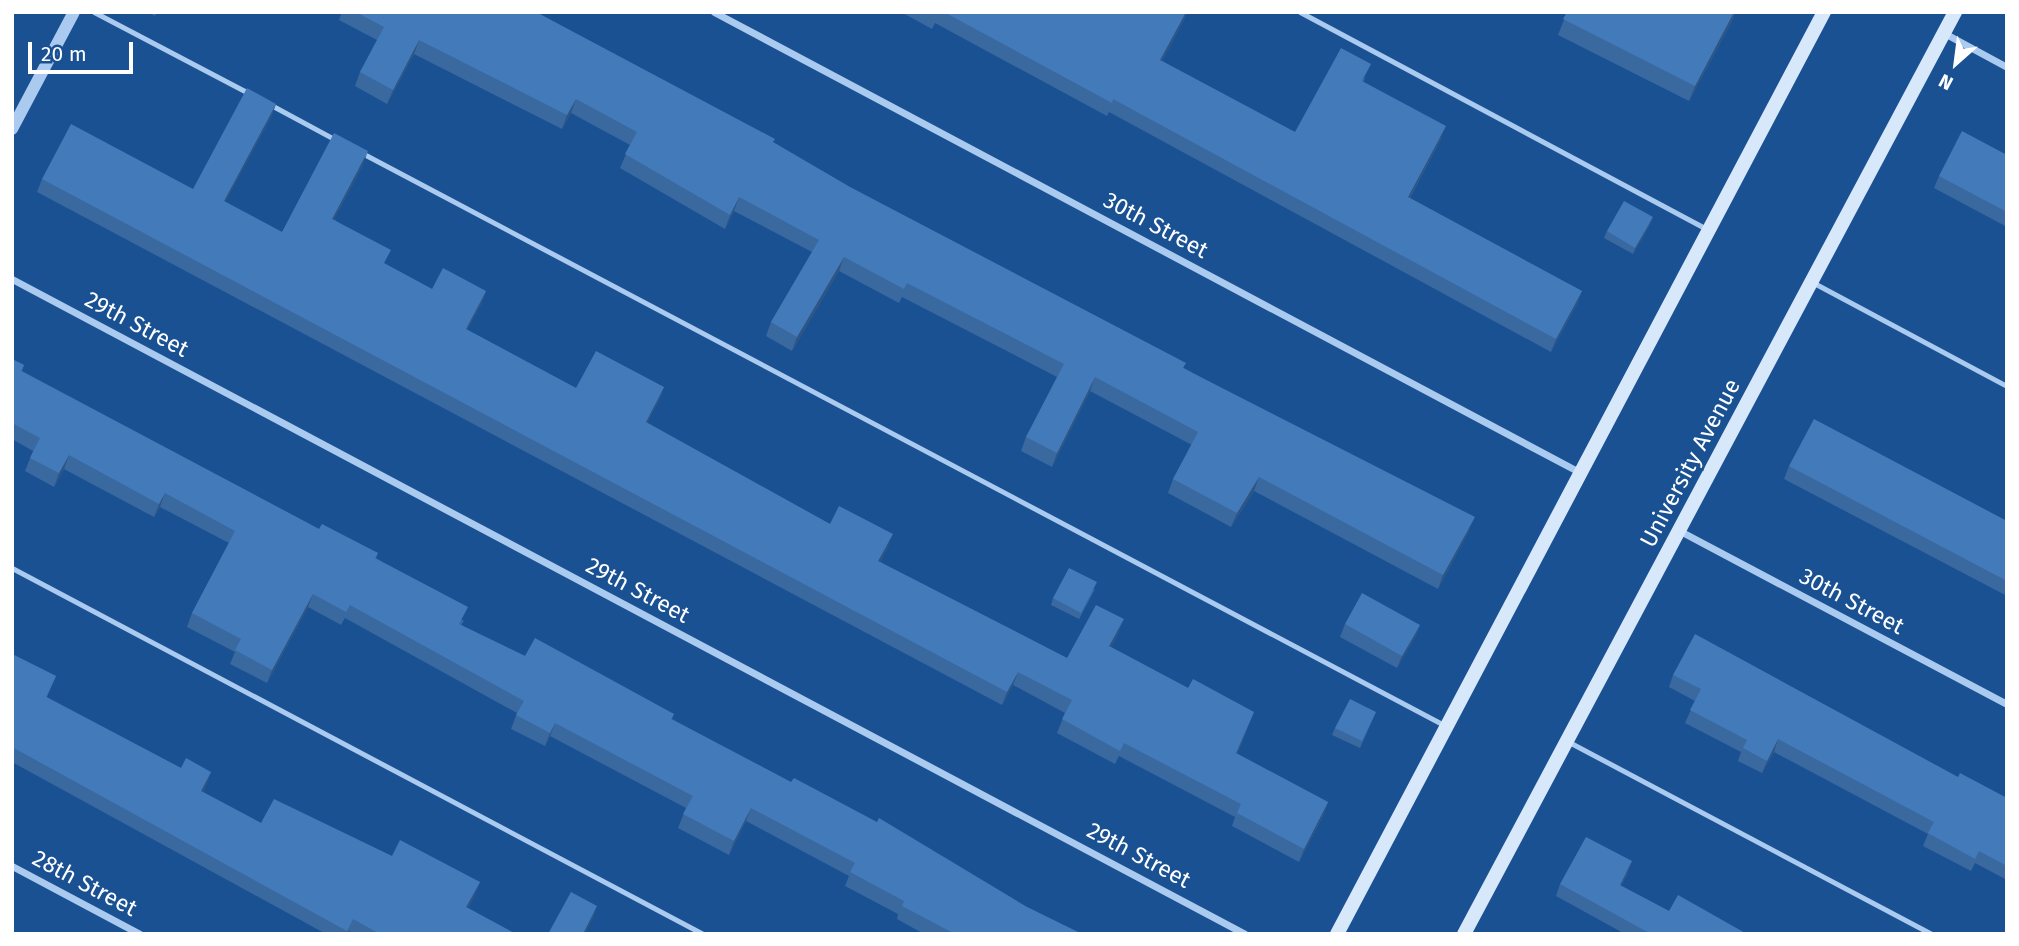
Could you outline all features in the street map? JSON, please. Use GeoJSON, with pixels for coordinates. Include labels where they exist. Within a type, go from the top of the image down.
{"type":"FeatureCollection","features":[{"type":"Feature","properties":{"kind":"main road"},"geometry":{"type":"LineString","coordinates":[[1337,934],[1824,12]]}},
{"type":"Feature","properties":{"kind":"main road","name":"University Avenue"},"geometry":{"type":"LineString","coordinates":[[1464,934],[1955,12]]}},
{"type":"Feature","properties":{"kind":"street"},"geometry":{"type":"LineString","coordinates":[[12,129],[74,12]]}},
{"type":"Feature","properties":{"kind":"street","name":"30th Street"},"geometry":{"type":"LineString","coordinates":[[714,12],[1581,473]]}},
{"type":"Feature","properties":{"kind":"street"},"geometry":{"type":"LineString","coordinates":[[1944,33],[2007,67]]}},
{"type":"Feature","properties":{"kind":"street","name":"29th Street"},"geometry":{"type":"LineString","coordinates":[[12,279],[1245,934]]}},
{"type":"Feature","properties":{"kind":"street","name":"30th Street"},"geometry":{"type":"LineString","coordinates":[[1680,531],[2007,704]]}},
{"type":"Feature","properties":{"kind":"street","name":"28th Street"},"geometry":{"type":"LineString","coordinates":[[12,866],[140,934]]}},
{"type":"Feature","properties":{"kind":"lane"},"geometry":{"type":"LineString","coordinates":[[94,12],[1447,726]]}},
{"type":"Feature","properties":{"kind":"lane"},"geometry":{"type":"LineString","coordinates":[[1300,12],[1709,230]]}},
{"type":"Feature","properties":{"kind":"lane"},"geometry":{"type":"LineString","coordinates":[[1812,282],[2007,386]]}},
{"type":"Feature","properties":{"kind":"lane"},"geometry":{"type":"LineString","coordinates":[[12,568],[703,934]]}},
{"type":"Feature","properties":{"kind":"lane"},"geometry":{"type":"LineString","coordinates":[[1567,741],[1931,934]]}},
{"type":"Feature","properties":{"kind":"building"},"geometry":{"type":"Polygon","coordinates":[[[356,12],[536,12],[775,139],[773,142],[850,187],[1186,363],[1183,368],[1475,517],[1443,575],[1259,477],[1237,513],[1173,479],[1198,432],[1095,377],[1057,453],[1026,437],[1064,364],[907,283],[904,289],[844,257],[797,337],[771,322],[819,240],[739,197],[730,215],[625,154],[637,132],[576,99],[567,115],[419,40],[393,90],[360,72],[384,27],[356,12]]]}},
{"type":"Feature","properties":{"kind":"building"},"geometry":{"type":"Polygon","coordinates":[[[944,12],[1186,12],[1160,60],[1295,132],[1341,48],[1371,64],[1362,81],[1446,126],[1408,197],[1582,291],[1556,339],[1113,99],[1112,103],[944,12]]]}},
{"type":"Feature","properties":{"kind":"building"},"geometry":{"type":"Polygon","coordinates":[[[1567,12],[1734,12],[1695,86],[1563,19],[1567,12]]]}},
{"type":"Feature","properties":{"kind":"building"},"geometry":{"type":"Polygon","coordinates":[[[247,88],[276,104],[224,201],[282,232],[334,133],[368,151],[332,219],[391,250],[384,263],[432,289],[443,268],[486,291],[466,329],[576,388],[596,351],[664,387],[646,422],[830,524],[839,506],[893,534],[878,561],[1067,658],[1096,605],[1124,619],[1109,646],[1188,688],[1193,679],[1254,712],[1236,753],[1328,802],[1304,849],[1237,813],[1241,804],[1124,743],[1120,751],[1062,719],[1072,700],[1018,672],[1007,692],[42,179],[71,124],[193,189],[247,88]]]}},
{"type":"Feature","properties":{"kind":"building"},"geometry":{"type":"Polygon","coordinates":[[[1962,131],[2007,155],[2007,212],[1939,176],[1962,131]]]}},
{"type":"Feature","properties":{"kind":"building"},"geometry":{"type":"Polygon","coordinates":[[[1624,201],[1653,217],[1635,248],[1607,231],[1624,201]]]}},
{"type":"Feature","properties":{"kind":"building"},"geometry":{"type":"Polygon","coordinates":[[[12,359],[24,365],[21,371],[319,529],[322,524],[378,553],[375,558],[468,607],[459,624],[525,656],[535,638],[674,714],[671,719],[791,782],[794,778],[877,822],[879,818],[1027,907],[1082,934],[955,934],[902,906],[904,901],[850,872],[855,863],[751,808],[734,841],[683,814],[693,796],[555,723],[550,733],[516,715],[524,701],[350,605],[346,612],[313,594],[272,670],[235,650],[241,639],[192,613],[235,531],[165,493],[159,504],[69,455],[59,473],[30,458],[40,438],[12,423],[12,359]]]}},
{"type":"Feature","properties":{"kind":"building"},"geometry":{"type":"Polygon","coordinates":[[[1814,419],[2007,521],[2007,581],[1789,466],[1814,419]]]}},
{"type":"Feature","properties":{"kind":"building"},"geometry":{"type":"Polygon","coordinates":[[[1069,568],[1097,582],[1081,613],[1053,598],[1069,568]]]}},
{"type":"Feature","properties":{"kind":"building"},"geometry":{"type":"Polygon","coordinates":[[[1362,593],[1420,625],[1402,656],[1345,624],[1362,593]]]}},
{"type":"Feature","properties":{"kind":"building"},"geometry":{"type":"Polygon","coordinates":[[[1695,634],[1958,777],[1960,773],[2007,798],[2007,866],[1979,851],[1975,859],[1928,833],[1934,822],[1778,739],[1767,761],[1743,748],[1747,740],[1690,710],[1701,689],[1673,675],[1695,634]]]}},
{"type":"Feature","properties":{"kind":"building"},"geometry":{"type":"Polygon","coordinates":[[[12,654],[56,676],[46,697],[181,768],[186,758],[211,772],[201,791],[261,823],[274,799],[392,856],[400,840],[480,882],[466,907],[516,934],[380,934],[353,919],[347,931],[12,747],[12,654]]]}},
{"type":"Feature","properties":{"kind":"building"},"geometry":{"type":"Polygon","coordinates":[[[1350,699],[1376,712],[1362,741],[1335,728],[1350,699]]]}},
{"type":"Feature","properties":{"kind":"building"},"geometry":{"type":"Polygon","coordinates":[[[1586,837],[1632,861],[1620,885],[1669,911],[1678,895],[1747,934],[1651,934],[1560,884],[1586,837]]]}},
{"type":"Feature","properties":{"kind":"building"},"geometry":{"type":"Polygon","coordinates":[[[571,892],[597,906],[583,934],[548,934],[571,892]]]}}]}
